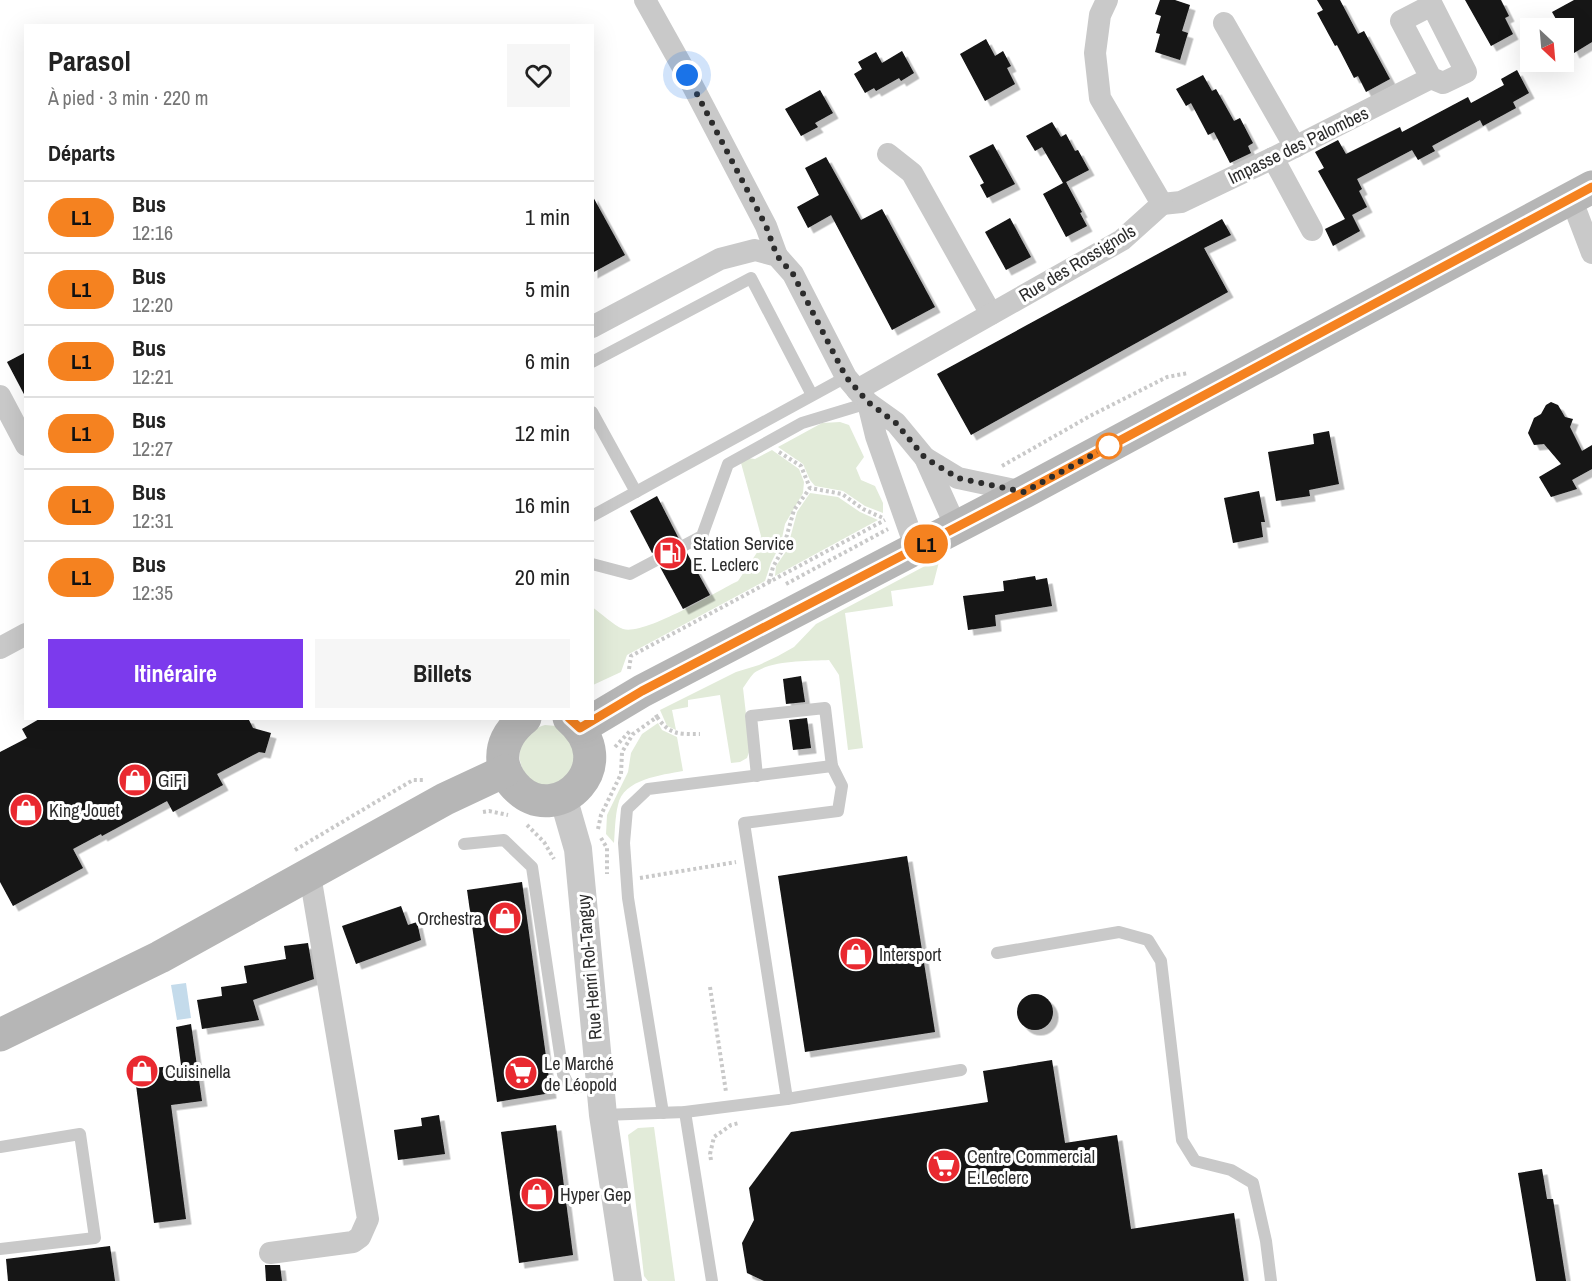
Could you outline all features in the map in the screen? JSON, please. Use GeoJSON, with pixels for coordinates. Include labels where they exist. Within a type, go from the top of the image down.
{"type":"FeatureCollection","features":[{"type":"Feature","properties":{"kind":"main road"},"geometry":{"type":"LineString","coordinates":[[594,719],[650,709],[916,549],[1582,192]]}},
{"type":"Feature","properties":{"kind":"main road"},"geometry":{"type":"LineString","coordinates":[[524,720],[515,726],[506,742],[503,759],[506,771],[512,784],[522,793],[535,799],[549,800],[563,797],[575,790],[584,780],[591,753],[587,740],[574,723],[590,720]]}},
{"type":"Feature","properties":{"kind":"main road"},"geometry":{"type":"LineString","coordinates":[[0,1035],[160,957],[301,863],[506,771]]}},
{"type":"Feature","properties":{"kind":"street"},"geometry":{"type":"LineString","coordinates":[[645,0],[766,226],[777,256],[793,274],[857,390],[876,436],[916,549]]}},
{"type":"Feature","properties":{"kind":"street"},"geometry":{"type":"LineString","coordinates":[[1107,0],[1100,15],[1095,53],[1100,98],[1162,204]]}},
{"type":"Feature","properties":{"kind":"street"},"geometry":{"type":"LineString","coordinates":[[1224,23],[1295,147]]}},
{"type":"Feature","properties":{"kind":"street","name":"Impasse des Palombes"},"geometry":{"type":"LineString","coordinates":[[1162,204],[1181,202],[1431,78]]}},
{"type":"Feature","properties":{"kind":"street"},"geometry":{"type":"LineString","coordinates":[[888,154],[912,173],[991,314]]}},
{"type":"Feature","properties":{"kind":"street"},"geometry":{"type":"LineString","coordinates":[[1273,158],[1312,230]]}},
{"type":"Feature","properties":{"kind":"street"},"geometry":{"type":"LineString","coordinates":[[1582,192],[1592,253]]}},
{"type":"Feature","properties":{"kind":"street","name":"Rue des Rossignols"},"geometry":{"type":"LineString","coordinates":[[857,390],[1122,240],[1162,204]]}},
{"type":"Feature","properties":{"kind":"street"},"geometry":{"type":"LineString","coordinates":[[594,326],[720,259],[755,250],[777,256]]}},
{"type":"Feature","properties":{"kind":"street"},"geometry":{"type":"LineString","coordinates":[[857,390],[896,423],[925,458],[956,527]]}},
{"type":"Feature","properties":{"kind":"street"},"geometry":{"type":"LineString","coordinates":[[0,396],[24,441]]}},
{"type":"Feature","properties":{"kind":"street"},"geometry":{"type":"LineString","coordinates":[[925,458],[958,478],[1024,492]]}},
{"type":"Feature","properties":{"kind":"street"},"geometry":{"type":"LineString","coordinates":[[0,648],[24,635]]}},
{"type":"Feature","properties":{"kind":"street","name":"Rue Henri Rol-Tanguy"},"geometry":{"type":"LineString","coordinates":[[563,797],[578,849],[603,1116],[628,1281]]}},
{"type":"Feature","properties":{"kind":"street"},"geometry":{"type":"LineString","coordinates":[[270,1253],[353,1242],[360,1238],[368,1219],[301,863]]}},
{"type":"Feature","properties":{"kind":"lane"},"geometry":{"type":"LineString","coordinates":[[594,361],[751,278],[812,395]]}},
{"type":"Feature","properties":{"kind":"lane"},"geometry":{"type":"LineString","coordinates":[[594,515],[812,395],[857,390]]}},
{"type":"Feature","properties":{"kind":"lane"},"geometry":{"type":"LineString","coordinates":[[594,565],[630,574],[702,536],[728,464],[857,390]]}},
{"type":"Feature","properties":{"kind":"lane"},"geometry":{"type":"LineString","coordinates":[[594,416],[636,492]]}},
{"type":"Feature","properties":{"kind":"lane"},"geometry":{"type":"LineString","coordinates":[[743,433],[753,450]]}},
{"type":"Feature","properties":{"kind":"lane"},"geometry":{"type":"LineString","coordinates":[[758,776],[751,716],[825,708],[832,766],[842,786],[838,811],[744,823],[787,1099]]}},
{"type":"Feature","properties":{"kind":"lane"},"geometry":{"type":"LineString","coordinates":[[663,1113],[627,898],[624,843],[627,809],[648,789],[832,766]]}},
{"type":"Feature","properties":{"kind":"lane"},"geometry":{"type":"LineString","coordinates":[[464,844],[504,840],[532,867],[562,1074],[570,1088],[601,1085]]}},
{"type":"Feature","properties":{"kind":"lane"},"geometry":{"type":"LineString","coordinates":[[998,953],[1119,932],[1148,940],[1161,961],[1182,1140],[1195,1161],[1231,1170],[1253,1183],[1266,1241],[1271,1281]]}},
{"type":"Feature","properties":{"kind":"lane"},"geometry":{"type":"LineString","coordinates":[[603,1116],[685,1112],[728,1107],[961,1070]]}},
{"type":"Feature","properties":{"kind":"lane"},"geometry":{"type":"LineString","coordinates":[[685,1112],[712,1281]]}},
{"type":"Feature","properties":{"kind":"lane"},"geometry":{"type":"LineString","coordinates":[[0,1147],[80,1134],[95,1238],[0,1249]]}},
{"type":"Feature","properties":{"kind":"path"},"geometry":{"type":"LineString","coordinates":[[770,441],[776,450],[801,466],[810,488]]}},
{"type":"Feature","properties":{"kind":"path"},"geometry":{"type":"LineString","coordinates":[[700,734],[676,734],[664,728],[628,673],[631,656],[886,520],[863,509],[842,494],[810,488]]}},
{"type":"Feature","properties":{"kind":"path"},"geometry":{"type":"LineString","coordinates":[[769,582],[773,567],[783,549],[794,510],[810,488]]}},
{"type":"Feature","properties":{"kind":"path"},"geometry":{"type":"LineString","coordinates":[[650,709],[622,752],[621,774],[601,815],[598,831],[607,848],[607,881],[750,860]]}},
{"type":"Feature","properties":{"kind":"path"},"geometry":{"type":"LineString","coordinates":[[613,757],[615,747],[631,729]]}},
{"type":"Feature","properties":{"kind":"path"},"geometry":{"type":"LineString","coordinates":[[301,863],[413,780],[436,780],[445,799]]}},
{"type":"Feature","properties":{"kind":"path"},"geometry":{"type":"LineString","coordinates":[[478,813],[489,811],[510,816]]}},
{"type":"Feature","properties":{"kind":"path"},"geometry":{"type":"LineString","coordinates":[[521,819],[544,842],[554,860],[578,849]]}},
{"type":"Feature","properties":{"kind":"path"},"geometry":{"type":"LineString","coordinates":[[710,987],[731,1125]]}},
{"type":"Feature","properties":{"kind":"path"},"geometry":{"type":"LineString","coordinates":[[712,1165],[710,1154],[714,1137],[731,1125],[748,1121]]}},
{"type":"Feature","properties":{"kind":"green space"},"geometry":{"type":"Polygon","coordinates":[[[840,422],[849,425],[864,457],[856,468],[861,480],[875,486],[883,503],[883,513],[865,506],[843,491],[815,486],[803,464],[778,447],[822,423],[840,422]]]}},
{"type":"Feature","properties":{"kind":"green space"},"geometry":{"type":"Polygon","coordinates":[[[772,450],[799,469],[804,482],[803,493],[785,524],[781,543],[765,581],[627,655],[621,672],[594,685],[594,609],[619,627],[633,629],[663,620],[738,581],[758,551],[761,536],[741,463],[747,458],[755,459],[772,450]]]}},
{"type":"Feature","properties":{"kind":"green space"},"geometry":{"type":"Polygon","coordinates":[[[810,493],[838,497],[860,512],[878,520],[775,576],[776,566],[787,550],[797,512],[810,493]]]}},
{"type":"Feature","properties":{"kind":"green space"},"geometry":{"type":"Polygon","coordinates":[[[940,558],[933,585],[891,591],[893,606],[845,613],[863,748],[848,750],[839,675],[829,660],[780,663],[754,673],[743,688],[750,749],[747,758],[740,762],[731,763],[720,695],[688,700],[688,707],[672,710],[676,730],[667,726],[660,710],[736,672],[778,656],[794,647],[816,624],[940,558]]]}},
{"type":"Feature","properties":{"kind":"green space"},"geometry":{"type":"Polygon","coordinates":[[[658,723],[662,730],[677,737],[683,771],[644,780],[627,789],[618,805],[614,843],[606,834],[607,815],[628,772],[631,753],[642,734],[658,723]]]}},
{"type":"Feature","properties":{"kind":"green space"},"geometry":{"type":"Polygon","coordinates":[[[545,725],[556,726],[577,746],[570,775],[553,784],[542,785],[532,781],[525,773],[520,752],[523,741],[531,732],[545,725]]]}},
{"type":"Feature","properties":{"kind":"green space"},"geometry":{"type":"Polygon","coordinates":[[[654,1127],[675,1281],[648,1281],[644,1276],[628,1135],[638,1128],[654,1127]]]}},
{"type":"Feature","properties":{"kind":"water"},"geometry":{"type":"Polygon","coordinates":[[[186,983],[191,1018],[177,1020],[171,985],[186,983]]]}},
{"type":"Feature","properties":{"kind":"building"},"geometry":{"type":"Polygon","coordinates":[[[1160,0],[1175,0],[1190,5],[1182,31],[1188,33],[1180,60],[1155,52],[1160,34],[1156,33],[1161,16],[1155,14],[1160,0]]]}},
{"type":"Feature","properties":{"kind":"building"},"geometry":{"type":"Polygon","coordinates":[[[1317,0],[1340,0],[1358,34],[1364,31],[1390,79],[1366,92],[1358,76],[1354,78],[1317,13],[1323,10],[1317,0]]]}},
{"type":"Feature","properties":{"kind":"building"},"geometry":{"type":"Polygon","coordinates":[[[1465,0],[1501,0],[1509,16],[1505,18],[1513,34],[1491,46],[1465,0]]]}},
{"type":"Feature","properties":{"kind":"building"},"geometry":{"type":"Polygon","coordinates":[[[1574,0],[1592,0],[1592,42],[1574,53],[1574,18],[1555,18],[1552,12],[1574,0]]]}},
{"type":"Feature","properties":{"kind":"building"},"geometry":{"type":"Polygon","coordinates":[[[986,39],[995,56],[1003,51],[1011,66],[1007,68],[1015,84],[985,101],[960,54],[986,39]]]}},
{"type":"Feature","properties":{"kind":"building"},"geometry":{"type":"Polygon","coordinates":[[[902,51],[914,73],[901,81],[899,78],[876,91],[874,88],[865,93],[854,74],[862,69],[858,62],[876,52],[882,63],[902,51]]]}},
{"type":"Feature","properties":{"kind":"building"},"geometry":{"type":"Polygon","coordinates":[[[1517,70],[1529,93],[1513,102],[1516,108],[1483,126],[1480,120],[1432,146],[1435,151],[1418,160],[1412,150],[1357,179],[1362,189],[1359,191],[1367,207],[1352,215],[1360,231],[1333,246],[1325,229],[1345,219],[1318,171],[1324,168],[1315,152],[1338,140],[1346,154],[1400,127],[1402,132],[1468,97],[1471,103],[1504,85],[1501,79],[1517,70]]]}},
{"type":"Feature","properties":{"kind":"building"},"geometry":{"type":"Polygon","coordinates":[[[1203,75],[1212,91],[1216,89],[1234,121],[1240,118],[1253,143],[1248,146],[1251,153],[1230,163],[1214,132],[1208,135],[1191,103],[1186,106],[1176,89],[1203,75]]]}},
{"type":"Feature","properties":{"kind":"building"},"geometry":{"type":"Polygon","coordinates":[[[820,90],[833,113],[815,123],[818,127],[801,136],[785,109],[820,90]]]}},
{"type":"Feature","properties":{"kind":"building"},"geometry":{"type":"Polygon","coordinates":[[[1052,122],[1061,137],[1066,134],[1089,170],[1066,182],[1087,226],[1066,237],[1043,194],[1063,183],[1042,147],[1035,151],[1026,136],[1052,122]]]}},
{"type":"Feature","properties":{"kind":"building"},"geometry":{"type":"Polygon","coordinates":[[[993,144],[1015,184],[987,198],[980,185],[984,183],[969,156],[993,144]]]}},
{"type":"Feature","properties":{"kind":"building"},"geometry":{"type":"Polygon","coordinates":[[[826,157],[861,220],[882,209],[935,307],[892,330],[831,215],[808,228],[797,207],[819,195],[805,168],[826,157]]]}},
{"type":"Feature","properties":{"kind":"building"},"geometry":{"type":"Polygon","coordinates":[[[594,199],[625,255],[594,272],[594,199]]]}},
{"type":"Feature","properties":{"kind":"building"},"geometry":{"type":"Polygon","coordinates":[[[1010,218],[1031,257],[1006,270],[985,232],[1010,218]]]}},
{"type":"Feature","properties":{"kind":"building"},"geometry":{"type":"Polygon","coordinates":[[[1222,219],[1231,235],[1204,248],[1228,292],[971,435],[937,374],[1222,219]]]}},
{"type":"Feature","properties":{"kind":"building"},"geometry":{"type":"Polygon","coordinates":[[[24,353],[24,394],[7,362],[24,353]]]}},
{"type":"Feature","properties":{"kind":"building"},"geometry":{"type":"Polygon","coordinates":[[[1551,402],[1558,405],[1565,417],[1573,419],[1570,427],[1582,451],[1592,445],[1592,469],[1572,480],[1577,489],[1551,497],[1539,477],[1561,464],[1544,444],[1534,445],[1528,433],[1534,418],[1541,414],[1546,405],[1551,402]]]}},
{"type":"Feature","properties":{"kind":"building"},"geometry":{"type":"Polygon","coordinates":[[[1329,431],[1339,484],[1309,490],[1310,496],[1276,501],[1268,452],[1314,444],[1313,434],[1329,431]]]}},
{"type":"Feature","properties":{"kind":"building"},"geometry":{"type":"Polygon","coordinates":[[[1259,491],[1265,522],[1261,522],[1263,537],[1233,543],[1224,498],[1259,491]]]}},
{"type":"Feature","properties":{"kind":"building"},"geometry":{"type":"Polygon","coordinates":[[[657,496],[679,539],[652,553],[630,511],[657,496]]]}},
{"type":"Feature","properties":{"kind":"building"},"geometry":{"type":"Polygon","coordinates":[[[687,553],[710,595],[683,609],[660,567],[687,553]]]}},
{"type":"Feature","properties":{"kind":"building"},"geometry":{"type":"Polygon","coordinates":[[[1035,576],[1036,580],[1047,578],[1052,606],[995,615],[996,626],[968,630],[963,596],[1004,591],[1003,581],[1035,576]]]}},
{"type":"Feature","properties":{"kind":"building"},"geometry":{"type":"Polygon","coordinates":[[[801,676],[805,702],[786,704],[783,679],[801,676]]]}},
{"type":"Feature","properties":{"kind":"building"},"geometry":{"type":"Polygon","coordinates":[[[807,718],[811,748],[793,750],[789,720],[807,718]]]}},
{"type":"Feature","properties":{"kind":"building","name":"GiFi"},"geometry":{"type":"Polygon","coordinates":[[[38,720],[249,720],[253,728],[271,733],[265,753],[259,752],[217,774],[223,785],[173,812],[167,801],[73,849],[83,868],[13,906],[0,882],[0,752],[27,738],[22,729],[38,720]]]}},
{"type":"Feature","properties":{"kind":"building","name":"Intersport"},"geometry":{"type":"Polygon","coordinates":[[[907,856],[935,1032],[805,1052],[778,876],[907,856]]]}},
{"type":"Feature","properties":{"kind":"building"},"geometry":{"type":"Polygon","coordinates":[[[522,882],[551,1093],[497,1102],[467,890],[522,882]]]}},
{"type":"Feature","properties":{"kind":"building"},"geometry":{"type":"Polygon","coordinates":[[[401,906],[408,925],[417,922],[421,940],[356,964],[342,926],[401,906]]]}},
{"type":"Feature","properties":{"kind":"building"},"geometry":{"type":"Polygon","coordinates":[[[308,943],[314,979],[253,1000],[259,1020],[202,1029],[197,1000],[222,996],[221,987],[247,983],[244,966],[286,959],[284,946],[308,943]]]}},
{"type":"Feature","properties":{"kind":"building"},"geometry":{"type":"Polygon","coordinates":[[[1035,994],[1048,999],[1053,1012],[1048,1025],[1035,1030],[1022,1025],[1017,1012],[1022,999],[1035,994]]]}},
{"type":"Feature","properties":{"kind":"building"},"geometry":{"type":"Polygon","coordinates":[[[191,1024],[202,1101],[171,1105],[186,1219],[154,1223],[134,1070],[181,1065],[176,1027],[191,1024]]]}},
{"type":"Feature","properties":{"kind":"building","name":"Centre Commercial E.Leclerc"},"geometry":{"type":"Polygon","coordinates":[[[1052,1060],[1065,1143],[1117,1135],[1131,1229],[1234,1213],[1244,1281],[764,1281],[747,1273],[742,1243],[754,1220],[749,1188],[791,1132],[988,1102],[983,1071],[1052,1060]]]}},
{"type":"Feature","properties":{"kind":"building"},"geometry":{"type":"Polygon","coordinates":[[[439,1115],[445,1154],[398,1160],[394,1130],[422,1126],[421,1118],[439,1115]]]}},
{"type":"Feature","properties":{"kind":"building","name":"Hyper Gep"},"geometry":{"type":"Polygon","coordinates":[[[556,1125],[573,1255],[519,1263],[501,1132],[556,1125]]]}},
{"type":"Feature","properties":{"kind":"building"},"geometry":{"type":"Polygon","coordinates":[[[1542,1169],[1547,1199],[1553,1199],[1566,1281],[1536,1281],[1518,1173],[1542,1169]]]}},
{"type":"Feature","properties":{"kind":"building"},"geometry":{"type":"Polygon","coordinates":[[[110,1246],[115,1281],[8,1281],[6,1259],[110,1246]]]}},
{"type":"Feature","properties":{"kind":"building"},"geometry":{"type":"Polygon","coordinates":[[[265,1265],[280,1265],[282,1281],[266,1281],[265,1265]]]}},
{"type":"Feature","properties":{"kind":"bus line","name":"L1"},"geometry":{"type":"LineString","coordinates":[[594,720],[642,691],[1024,492],[1592,187]]}},
{"type":"Feature","properties":{"kind":"bus line","name":"L1"},"geometry":{"type":"LineString","coordinates":[[571,720],[580,728],[593,720]]}},
{"type":"Feature","properties":{"kind":"place","name":"Station Service E. Leclerc"},"geometry":{"type":"Point","coordinates":[670,553]}},
{"type":"Feature","properties":{"kind":"place","name":"GiFi"},"geometry":{"type":"Point","coordinates":[135,780]}},
{"type":"Feature","properties":{"kind":"place","name":"King Jouet"},"geometry":{"type":"Point","coordinates":[26,810]}},
{"type":"Feature","properties":{"kind":"place","name":"Orchestra"},"geometry":{"type":"Point","coordinates":[505,918]}},
{"type":"Feature","properties":{"kind":"place","name":"Intersport"},"geometry":{"type":"Point","coordinates":[856,954]}},
{"type":"Feature","properties":{"kind":"place","name":"Cuisinella"},"geometry":{"type":"Point","coordinates":[142,1071]}},
{"type":"Feature","properties":{"kind":"place","name":"Le Marché de Léopold"},"geometry":{"type":"Point","coordinates":[521,1073]}},
{"type":"Feature","properties":{"kind":"place","name":"Centre Commercial E.Leclerc"},"geometry":{"type":"Point","coordinates":[944,1166]}},
{"type":"Feature","properties":{"kind":"place","name":"Hyper Gep"},"geometry":{"type":"Point","coordinates":[537,1194]}},
{"type":"Feature","properties":{"kind":"route"},"geometry":{"type":"LineString","coordinates":[[687,75],[766,226],[777,256],[793,274],[846,377],[868,402],[896,423],[925,458],[958,478],[1024,492],[1109,446]]}}]}
